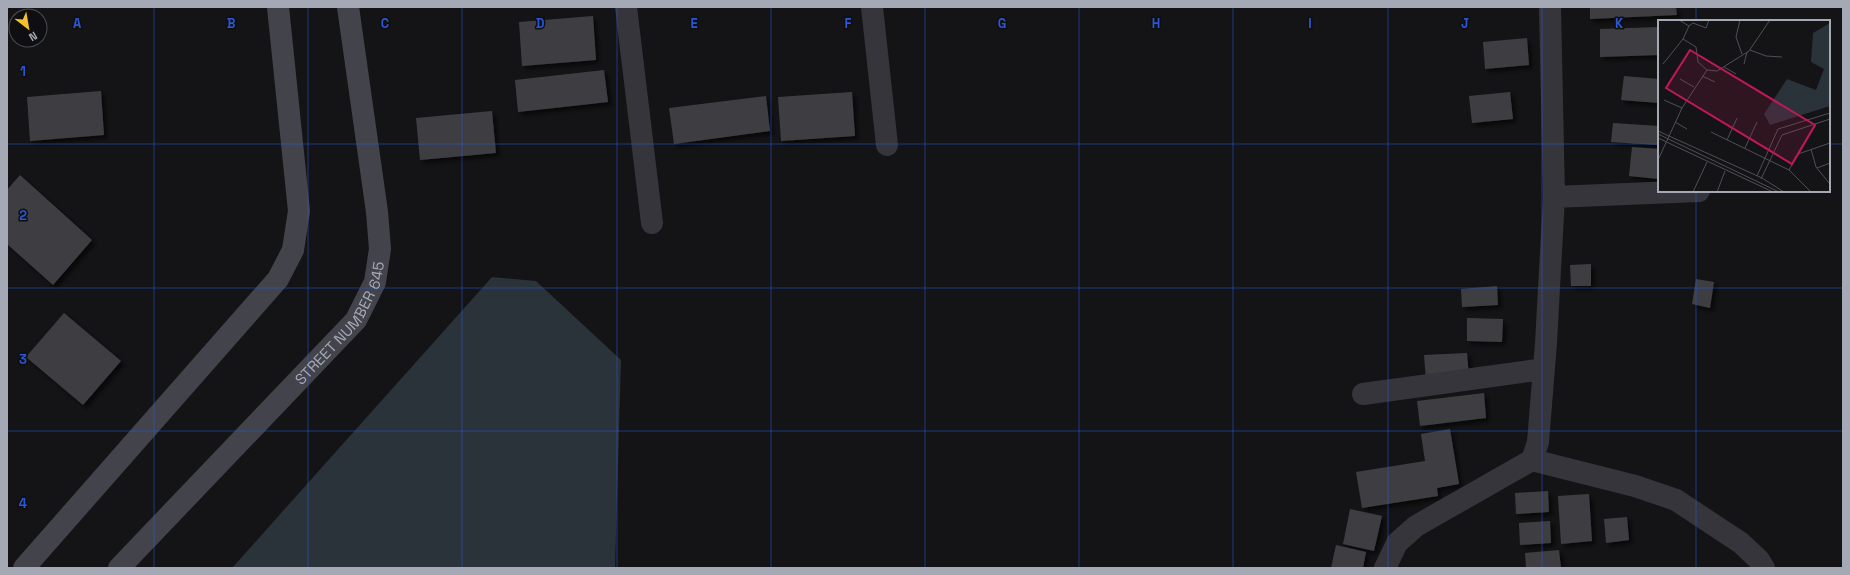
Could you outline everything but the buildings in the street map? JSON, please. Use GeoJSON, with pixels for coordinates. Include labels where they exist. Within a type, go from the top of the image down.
{"type":"FeatureCollection","features":[{"type":"Feature","properties":{"kind":"street"},"geometry":{"type":"LineString","coordinates":[[24,568],[278,279],[293,250],[299,211],[278,7]]}},
{"type":"Feature","properties":{"kind":"street","name":"STREET NUMBER 645"},"geometry":{"type":"LineString","coordinates":[[119,568],[356,320],[375,282],[380,249],[377,212],[348,7]]}},
{"type":"Feature","properties":{"kind":"street"},"geometry":{"type":"LineString","coordinates":[[626,7],[652,224]]}},
{"type":"Feature","properties":{"kind":"street"},"geometry":{"type":"LineString","coordinates":[[872,7],[887,145]]}},
{"type":"Feature","properties":{"kind":"street"},"geometry":{"type":"LineString","coordinates":[[1384,568],[1397,543],[1416,526],[1532,460],[1538,442],[1544,369],[1554,197],[1550,7]]}},
{"type":"Feature","properties":{"kind":"street"},"geometry":{"type":"LineString","coordinates":[[1554,197],[1675,192]]}},
{"type":"Feature","properties":{"kind":"street"},"geometry":{"type":"LineString","coordinates":[[1363,394],[1544,369]]}},
{"type":"Feature","properties":{"kind":"street"},"geometry":{"type":"LineString","coordinates":[[1532,460],[1635,486],[1676,500],[1742,543],[1759,560],[1764,568]]}},
{"type":"Feature","properties":{"kind":"shaded area"},"geometry":{"type":"Polygon","coordinates":[[[492,277],[536,281],[621,360],[615,568],[232,568],[492,277]]]}}]}
